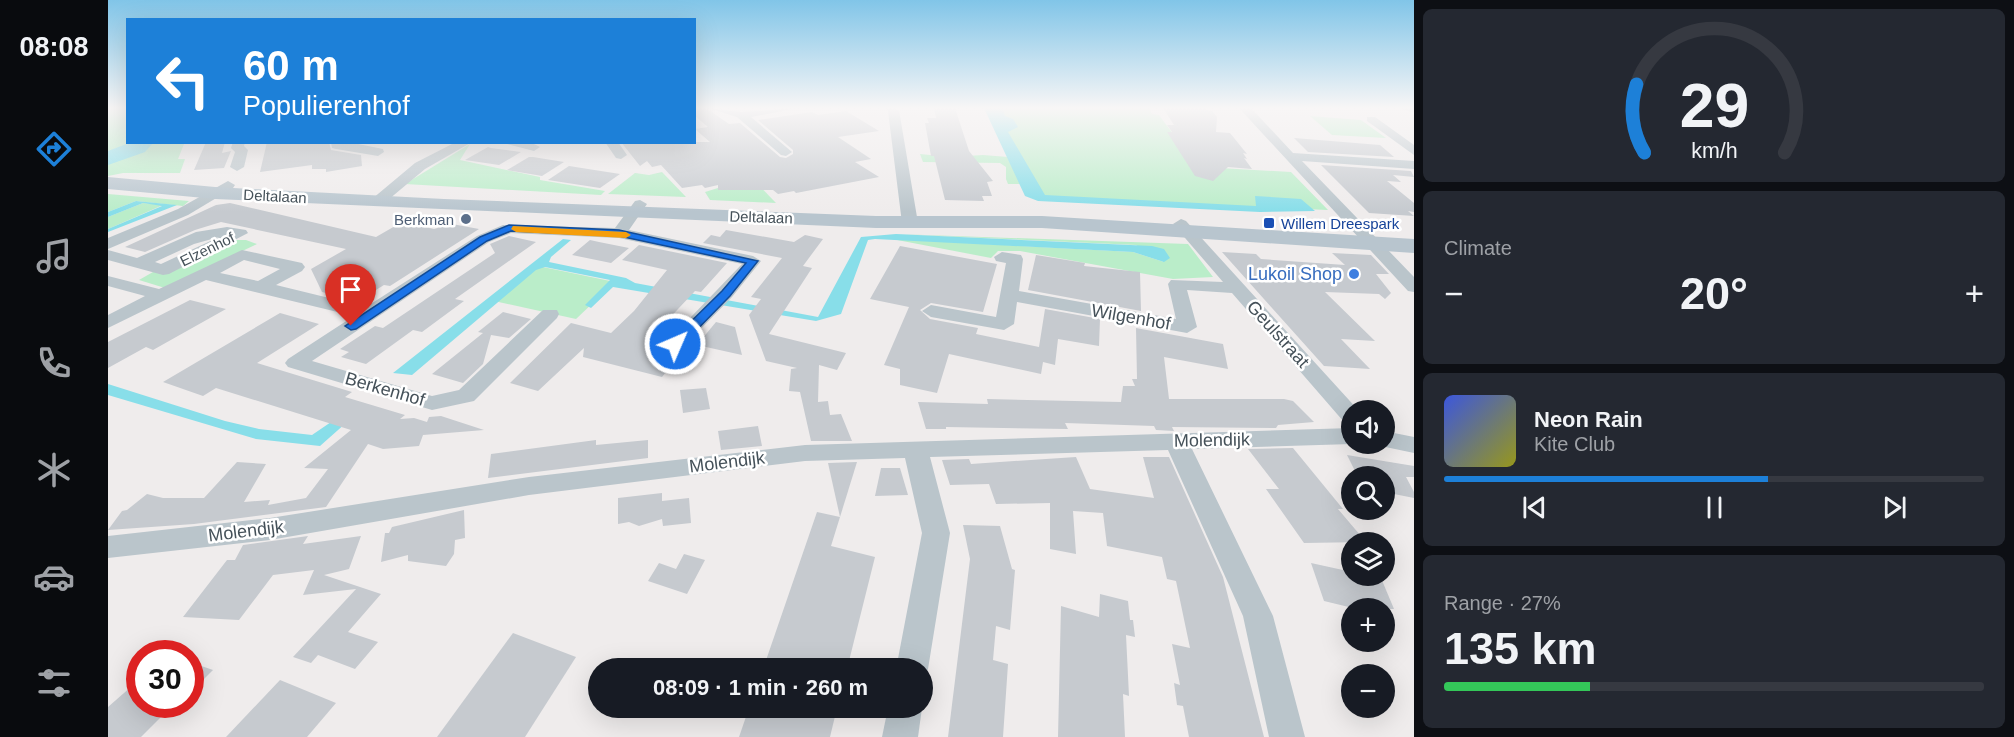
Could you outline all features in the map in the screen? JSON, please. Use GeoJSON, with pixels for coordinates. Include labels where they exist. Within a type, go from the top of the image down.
{"type":"FeatureCollection","features":[{"type":"Feature","properties":{"kind":"street"},"geometry":{"type":"LineString","coordinates":[[774,142],[786,152]]}},
{"type":"Feature","properties":{"kind":"street"},"geometry":{"type":"LineString","coordinates":[[899,142],[910,218]]}},
{"type":"Feature","properties":{"kind":"street"},"geometry":{"type":"LineString","coordinates":[[1276,142],[1414,286]]}},
{"type":"Feature","properties":{"kind":"street"},"geometry":{"type":"LineString","coordinates":[[108,244],[183,212],[227,182],[242,150],[237,148],[238,144]]}},
{"type":"Feature","properties":{"kind":"street"},"geometry":{"type":"LineString","coordinates":[[338,144],[336,145],[378,152]]}},
{"type":"Feature","properties":{"kind":"street"},"geometry":{"type":"LineString","coordinates":[[381,198],[420,166],[462,144]]}},
{"type":"Feature","properties":{"kind":"street"},"geometry":{"type":"LineString","coordinates":[[517,144],[534,147]]}},
{"type":"Feature","properties":{"kind":"street"},"geometry":{"type":"LineString","coordinates":[[613,144],[621,155]]}},
{"type":"Feature","properties":{"kind":"street"},"geometry":{"type":"LineString","coordinates":[[1288,156],[1414,165]]}},
{"type":"Feature","properties":{"kind":"street","name":"Deltalaan"},"geometry":{"type":"LineString","coordinates":[[108,182],[227,182],[381,198],[1042,222],[1369,238],[1414,237]]}},
{"type":"Feature","properties":{"kind":"street"},"geometry":{"type":"LineString","coordinates":[[619,233],[637,208]]}},
{"type":"Feature","properties":{"kind":"street"},"geometry":{"type":"LineString","coordinates":[[370,314],[483,239],[509,228],[619,233],[753,261],[717,302],[675,344]]}},
{"type":"Feature","properties":{"kind":"street","name":"Geulstraat"},"geometry":{"type":"LineString","coordinates":[[1185,228],[1235,288],[1341,405]]}},
{"type":"Feature","properties":{"kind":"street","name":"Elzenhof"},"geometry":{"type":"LineString","coordinates":[[108,255],[163,270],[240,233],[228,230],[207,233],[140,263]]}},
{"type":"Feature","properties":{"kind":"street","name":"Deltalaan"},"geometry":{"type":"LineString","coordinates":[[1369,238],[1414,246]]}},
{"type":"Feature","properties":{"kind":"street","name":"Elzenhof"},"geometry":{"type":"LineString","coordinates":[[108,322],[242,255],[296,267],[260,287]]}},
{"type":"Feature","properties":{"kind":"street"},"geometry":{"type":"LineString","coordinates":[[931,311],[1004,324],[1016,259],[1002,257]]}},
{"type":"Feature","properties":{"kind":"street","name":"Elzenhof"},"geometry":{"type":"LineString","coordinates":[[204,274],[370,314]]}},
{"type":"Feature","properties":{"kind":"street"},"geometry":{"type":"LineString","coordinates":[[108,281],[160,296]]}},
{"type":"Feature","properties":{"kind":"street","name":"Wilgenhof"},"geometry":{"type":"LineString","coordinates":[[1009,295],[1187,327],[1177,284],[1235,288]]}},
{"type":"Feature","properties":{"kind":"street","name":"Berkenhof"},"geometry":{"type":"LineString","coordinates":[[370,314],[295,363],[432,403],[466,396],[550,314]]}},
{"type":"Feature","properties":{"kind":"street","name":"Molendijk"},"geometry":{"type":"LineString","coordinates":[[108,547],[270,529],[551,483],[806,453],[1341,436]]}},
{"type":"Feature","properties":{"kind":"street"},"geometry":{"type":"LineString","coordinates":[[1176,441],[1258,616],[1287,737]]}},
{"type":"Feature","properties":{"kind":"street"},"geometry":{"type":"LineString","coordinates":[[1395,441],[1414,445]]}},
{"type":"Feature","properties":{"kind":"street"},"geometry":{"type":"LineString","coordinates":[[914,658],[936,533],[915,448]]}},
{"type":"Feature","properties":{"kind":"street"},"geometry":{"type":"LineString","coordinates":[[900,737],[903,718]]}},
{"type":"Feature","properties":{"kind":"green space"},"geometry":{"type":"Polygon","coordinates":[[[108,142],[184,144],[178,159],[185,159],[180,173],[123,173],[108,176],[108,142]]]}},
{"type":"Feature","properties":{"kind":"green space"},"geometry":{"type":"Polygon","coordinates":[[[1005,142],[1179,142],[1187,153],[1219,168],[1291,172],[1328,210],[1029,197],[1005,142]]]}},
{"type":"Feature","properties":{"kind":"green space"},"geometry":{"type":"Polygon","coordinates":[[[470,144],[460,160],[540,177],[540,180],[605,191],[601,195],[405,184],[470,144]]]}},
{"type":"Feature","properties":{"kind":"green space"},"geometry":{"type":"Polygon","coordinates":[[[920,154],[950,157],[983,155],[1008,157],[1022,184],[1008,184],[1006,167],[1000,163],[923,162],[920,154]]]}},
{"type":"Feature","properties":{"kind":"green space"},"geometry":{"type":"Polygon","coordinates":[[[662,172],[686,197],[608,194],[635,173],[649,175],[662,172]]]}},
{"type":"Feature","properties":{"kind":"green space"},"geometry":{"type":"Polygon","coordinates":[[[753,179],[776,203],[710,200],[705,192],[753,179]]]}},
{"type":"Feature","properties":{"kind":"green space"},"geometry":{"type":"Polygon","coordinates":[[[108,194],[189,201],[183,206],[136,201],[108,212],[108,194]]]}},
{"type":"Feature","properties":{"kind":"green space"},"geometry":{"type":"Polygon","coordinates":[[[143,203],[163,205],[108,229],[108,217],[143,203]]]}},
{"type":"Feature","properties":{"kind":"green space"},"geometry":{"type":"Polygon","coordinates":[[[896,234],[1188,244],[1213,277],[1173,279],[1020,251],[998,251],[991,258],[892,239],[1133,252],[1164,262],[1136,245],[896,234]]]}},
{"type":"Feature","properties":{"kind":"green space"},"geometry":{"type":"Polygon","coordinates":[[[236,240],[246,240],[257,244],[165,288],[139,280],[153,272],[236,240]]]}},
{"type":"Feature","properties":{"kind":"green space"},"geometry":{"type":"Polygon","coordinates":[[[538,266],[615,282],[576,319],[494,301],[538,266]]]}},
{"type":"Feature","properties":{"kind":"water"},"geometry":{"type":"Polygon","coordinates":[[[1000,142],[1014,142],[1045,195],[1256,206],[1255,196],[1301,199],[1315,211],[1260,212],[1038,201],[1025,196],[1000,142]]]}},
{"type":"Feature","properties":{"kind":"water"},"geometry":{"type":"Polygon","coordinates":[[[126,144],[152,144],[145,152],[108,165],[108,151],[126,144]]]}},
{"type":"Feature","properties":{"kind":"water"},"geometry":{"type":"Polygon","coordinates":[[[136,201],[177,205],[108,232],[108,229],[162,206],[143,203],[108,217],[108,212],[136,201]]]}},
{"type":"Feature","properties":{"kind":"water"},"geometry":{"type":"Polygon","coordinates":[[[896,234],[1152,246],[1164,249],[1170,258],[1164,262],[1133,252],[868,240],[841,314],[816,321],[613,287],[591,308],[585,305],[610,280],[545,267],[536,270],[412,375],[393,373],[563,239],[571,240],[551,257],[549,262],[626,278],[635,283],[818,317],[861,237],[896,234]]]}},
{"type":"Feature","properties":{"kind":"water"},"geometry":{"type":"Polygon","coordinates":[[[108,384],[225,421],[259,429],[312,435],[356,405],[364,407],[320,446],[256,439],[108,395],[108,384]]]}},
{"type":"Feature","properties":{"kind":"building"},"geometry":{"type":"Polygon","coordinates":[[[763,142],[780,157],[786,158],[793,154],[793,150],[784,142],[846,142],[871,159],[855,162],[879,177],[796,193],[794,191],[778,194],[773,190],[718,190],[718,185],[705,188],[702,185],[682,188],[661,165],[652,167],[647,161],[640,166],[623,144],[763,142]]]}},
{"type":"Feature","properties":{"kind":"building"},"geometry":{"type":"Polygon","coordinates":[[[929,142],[966,142],[969,151],[993,181],[987,182],[992,196],[982,196],[984,201],[945,200],[934,156],[931,156],[929,142]]]}},
{"type":"Feature","properties":{"kind":"building"},"geometry":{"type":"Polygon","coordinates":[[[1174,142],[1238,142],[1247,154],[1243,153],[1252,169],[1228,167],[1213,181],[1195,176],[1174,142]]]}},
{"type":"Feature","properties":{"kind":"building"},"geometry":{"type":"Polygon","coordinates":[[[1298,142],[1380,145],[1394,157],[1308,152],[1298,142]]]}},
{"type":"Feature","properties":{"kind":"building"},"geometry":{"type":"Polygon","coordinates":[[[205,144],[224,144],[222,153],[231,151],[224,168],[194,170],[205,144]]]}},
{"type":"Feature","properties":{"kind":"building"},"geometry":{"type":"Polygon","coordinates":[[[267,144],[330,144],[331,150],[361,155],[362,166],[326,172],[326,169],[312,169],[312,165],[260,172],[267,144]]]}},
{"type":"Feature","properties":{"kind":"building"},"geometry":{"type":"Polygon","coordinates":[[[488,147],[521,152],[499,165],[465,160],[488,147]]]}},
{"type":"Feature","properties":{"kind":"building"},"geometry":{"type":"Polygon","coordinates":[[[529,157],[564,162],[542,176],[507,170],[529,157]]]}},
{"type":"Feature","properties":{"kind":"building"},"geometry":{"type":"Polygon","coordinates":[[[1321,165],[1411,171],[1414,177],[1393,175],[1401,182],[1387,181],[1414,203],[1414,212],[1408,211],[1414,216],[1369,213],[1321,165]]]}},
{"type":"Feature","properties":{"kind":"building"},"geometry":{"type":"Polygon","coordinates":[[[569,166],[620,174],[600,188],[548,180],[569,166]]]}},
{"type":"Feature","properties":{"kind":"building"},"geometry":{"type":"Polygon","coordinates":[[[230,203],[376,237],[402,222],[434,229],[452,224],[479,229],[390,286],[384,285],[358,301],[322,292],[311,269],[346,249],[221,222],[195,230],[145,252],[125,247],[216,205],[230,203]]]}},
{"type":"Feature","properties":{"kind":"building"},"geometry":{"type":"Polygon","coordinates":[[[726,230],[794,242],[805,235],[823,239],[803,266],[812,268],[769,334],[846,353],[837,370],[819,365],[818,402],[828,401],[830,415],[841,414],[852,441],[811,441],[800,392],[789,391],[791,369],[797,368],[766,361],[749,315],[761,299],[751,297],[782,258],[703,243],[711,235],[720,237],[726,230]]]}},
{"type":"Feature","properties":{"kind":"building"},"geometry":{"type":"Polygon","coordinates":[[[509,236],[536,242],[455,299],[464,301],[422,332],[413,330],[366,364],[341,357],[349,352],[340,349],[375,326],[383,328],[495,253],[490,244],[509,236]]]}},
{"type":"Feature","properties":{"kind":"building"},"geometry":{"type":"Polygon","coordinates":[[[590,240],[629,248],[611,263],[572,255],[590,240]]]}},
{"type":"Feature","properties":{"kind":"building"},"geometry":{"type":"Polygon","coordinates":[[[639,245],[727,263],[701,292],[695,291],[645,344],[682,352],[662,377],[583,357],[584,348],[538,391],[510,383],[571,323],[611,333],[634,311],[667,270],[622,260],[639,245]]]}},
{"type":"Feature","properties":{"kind":"building"},"geometry":{"type":"Polygon","coordinates":[[[900,246],[997,264],[983,312],[931,303],[920,310],[930,319],[978,328],[976,334],[1039,347],[1045,309],[1100,319],[1099,346],[1058,339],[1055,365],[1043,362],[1041,374],[949,354],[937,393],[900,385],[900,369],[884,365],[909,307],[870,299],[900,246]]]}},
{"type":"Feature","properties":{"kind":"building"},"geometry":{"type":"Polygon","coordinates":[[[1222,252],[1256,254],[1261,259],[1345,265],[1332,253],[1371,255],[1389,274],[1376,274],[1391,293],[1385,299],[1379,294],[1325,292],[1375,341],[1341,339],[1370,369],[1324,366],[1222,252]]]}},
{"type":"Feature","properties":{"kind":"building"},"geometry":{"type":"Polygon","coordinates":[[[1036,255],[1085,263],[1084,266],[1140,272],[1141,311],[1028,290],[1036,255]]]}},
{"type":"Feature","properties":{"kind":"building"},"geometry":{"type":"Polygon","coordinates":[[[190,300],[226,309],[153,350],[146,347],[108,368],[108,342],[190,300]]]}},
{"type":"Feature","properties":{"kind":"building"},"geometry":{"type":"Polygon","coordinates":[[[503,312],[531,319],[509,338],[491,335],[483,364],[463,383],[432,374],[483,333],[478,332],[503,312]]]}},
{"type":"Feature","properties":{"kind":"building"},"geometry":{"type":"Polygon","coordinates":[[[280,313],[319,324],[257,363],[352,392],[345,397],[405,415],[400,419],[414,418],[427,422],[429,417],[441,416],[484,430],[423,435],[419,446],[383,449],[368,444],[326,507],[194,524],[108,530],[122,511],[127,510],[147,494],[163,498],[204,498],[237,462],[266,464],[244,502],[270,500],[268,505],[306,498],[328,469],[304,468],[351,430],[216,388],[203,396],[163,382],[280,313]]]}},
{"type":"Feature","properties":{"kind":"building"},"geometry":{"type":"Polygon","coordinates":[[[716,322],[735,327],[742,355],[697,345],[716,322]]]}},
{"type":"Feature","properties":{"kind":"building"},"geometry":{"type":"Polygon","coordinates":[[[1136,328],[1223,344],[1228,369],[1164,357],[1169,399],[1284,399],[1293,401],[1314,422],[1278,425],[1276,428],[1172,427],[1174,431],[1156,430],[1154,426],[1065,423],[1068,429],[946,427],[946,429],[926,429],[918,402],[988,404],[987,399],[1121,402],[1123,386],[1135,386],[1132,379],[1137,379],[1136,328]]]}},
{"type":"Feature","properties":{"kind":"building"},"geometry":{"type":"Polygon","coordinates":[[[706,388],[710,409],[683,413],[680,390],[706,388]]]}},
{"type":"Feature","properties":{"kind":"building"},"geometry":{"type":"Polygon","coordinates":[[[758,426],[762,446],[721,450],[718,431],[758,426]]]}},
{"type":"Feature","properties":{"kind":"building"},"geometry":{"type":"Polygon","coordinates":[[[596,440],[596,445],[648,440],[648,458],[488,478],[491,454],[596,440]]]}},
{"type":"Feature","properties":{"kind":"building"},"geometry":{"type":"Polygon","coordinates":[[[1293,448],[1341,507],[1341,509],[1338,509],[1341,513],[1341,520],[1347,520],[1358,532],[1341,532],[1341,542],[1304,543],[1266,489],[1279,489],[1248,449],[1293,448]]]}},
{"type":"Feature","properties":{"kind":"building"},"geometry":{"type":"Polygon","coordinates":[[[1347,455],[1414,466],[1414,477],[1406,477],[1414,492],[1414,498],[1395,494],[1395,466],[1352,466],[1347,455]]]}},
{"type":"Feature","properties":{"kind":"building"},"geometry":{"type":"Polygon","coordinates":[[[1076,457],[1090,489],[1154,498],[1143,457],[1169,457],[1223,577],[1264,737],[1189,737],[1183,706],[1177,705],[1174,683],[1180,685],[1172,644],[1190,648],[1176,581],[1167,579],[1162,557],[1107,546],[1103,513],[1073,511],[1076,554],[1050,549],[1050,503],[996,504],[989,484],[950,485],[942,460],[969,459],[971,464],[1076,457]]]}},
{"type":"Feature","properties":{"kind":"building"},"geometry":{"type":"Polygon","coordinates":[[[857,462],[840,517],[828,463],[857,462]]]}},
{"type":"Feature","properties":{"kind":"building"},"geometry":{"type":"Polygon","coordinates":[[[881,468],[900,468],[908,495],[875,496],[881,468]]]}},
{"type":"Feature","properties":{"kind":"building"},"geometry":{"type":"Polygon","coordinates":[[[662,493],[662,501],[689,498],[691,523],[663,526],[662,519],[639,526],[629,522],[618,524],[618,498],[662,493]]]}},
{"type":"Feature","properties":{"kind":"building"},"geometry":{"type":"Polygon","coordinates":[[[464,510],[465,538],[455,540],[454,554],[446,566],[408,561],[408,555],[381,562],[385,533],[389,533],[392,527],[464,510]]]}},
{"type":"Feature","properties":{"kind":"building"},"geometry":{"type":"Polygon","coordinates":[[[817,512],[840,517],[831,546],[875,557],[850,658],[767,658],[817,512]]]}},
{"type":"Feature","properties":{"kind":"building"},"geometry":{"type":"Polygon","coordinates":[[[963,525],[1000,526],[1012,569],[1015,570],[1010,630],[996,626],[993,660],[1008,664],[1003,737],[948,737],[970,559],[963,525]]]}},
{"type":"Feature","properties":{"kind":"building"},"geometry":{"type":"Polygon","coordinates":[[[308,536],[303,544],[361,536],[349,569],[324,575],[381,594],[348,632],[378,642],[355,669],[318,655],[311,663],[293,657],[356,589],[303,595],[314,570],[273,575],[239,620],[183,617],[227,560],[235,560],[243,545],[308,536]]]}},
{"type":"Feature","properties":{"kind":"building"},"geometry":{"type":"Polygon","coordinates":[[[684,554],[705,560],[687,594],[648,581],[659,563],[676,569],[684,554]]]}},
{"type":"Feature","properties":{"kind":"building"},"geometry":{"type":"Polygon","coordinates":[[[1311,563],[1341,570],[1341,586],[1384,586],[1389,598],[1341,598],[1341,605],[1324,601],[1311,563]]]}},
{"type":"Feature","properties":{"kind":"building"},"geometry":{"type":"Polygon","coordinates":[[[1100,594],[1128,601],[1130,620],[1133,620],[1135,637],[1126,635],[1129,696],[1123,694],[1125,737],[1058,737],[1061,606],[1099,617],[1100,594]]]}},
{"type":"Feature","properties":{"kind":"building"},"geometry":{"type":"Polygon","coordinates":[[[513,633],[576,657],[525,737],[437,737],[513,633]]]}},
{"type":"Feature","properties":{"kind":"building"},"geometry":{"type":"Polygon","coordinates":[[[204,667],[213,670],[204,679],[204,667]]]}},
{"type":"Feature","properties":{"kind":"building"},"geometry":{"type":"Polygon","coordinates":[[[280,680],[336,703],[307,737],[226,737],[280,680]]]}},
{"type":"Feature","properties":{"kind":"building"},"geometry":{"type":"Polygon","coordinates":[[[126,691],[126,718],[160,718],[141,737],[108,737],[108,707],[126,691]]]}},
{"type":"Feature","properties":{"kind":"building"},"geometry":{"type":"Polygon","coordinates":[[[746,718],[835,718],[830,737],[739,737],[746,718]]]}},
{"type":"Feature","properties":{"kind":"slow traffic"},"geometry":{"type":"LineString","coordinates":[[516,229],[626,235]]}},
{"type":"Feature","properties":{"kind":"place","name":"Berkman"},"geometry":{"type":"Point","coordinates":[466,219]}},
{"type":"Feature","properties":{"kind":"place","name":"Willem Dreespark"},"geometry":{"type":"Point","coordinates":[1269,223]}},
{"type":"Feature","properties":{"kind":"place","name":"Lukoil Shop"},"geometry":{"type":"Point","coordinates":[1354,274]}},
{"type":"Feature","properties":{"kind":"route"},"geometry":{"type":"LineString","coordinates":[[351,326],[483,239],[509,228],[619,233],[753,261],[711,309],[675,344]]}}]}
